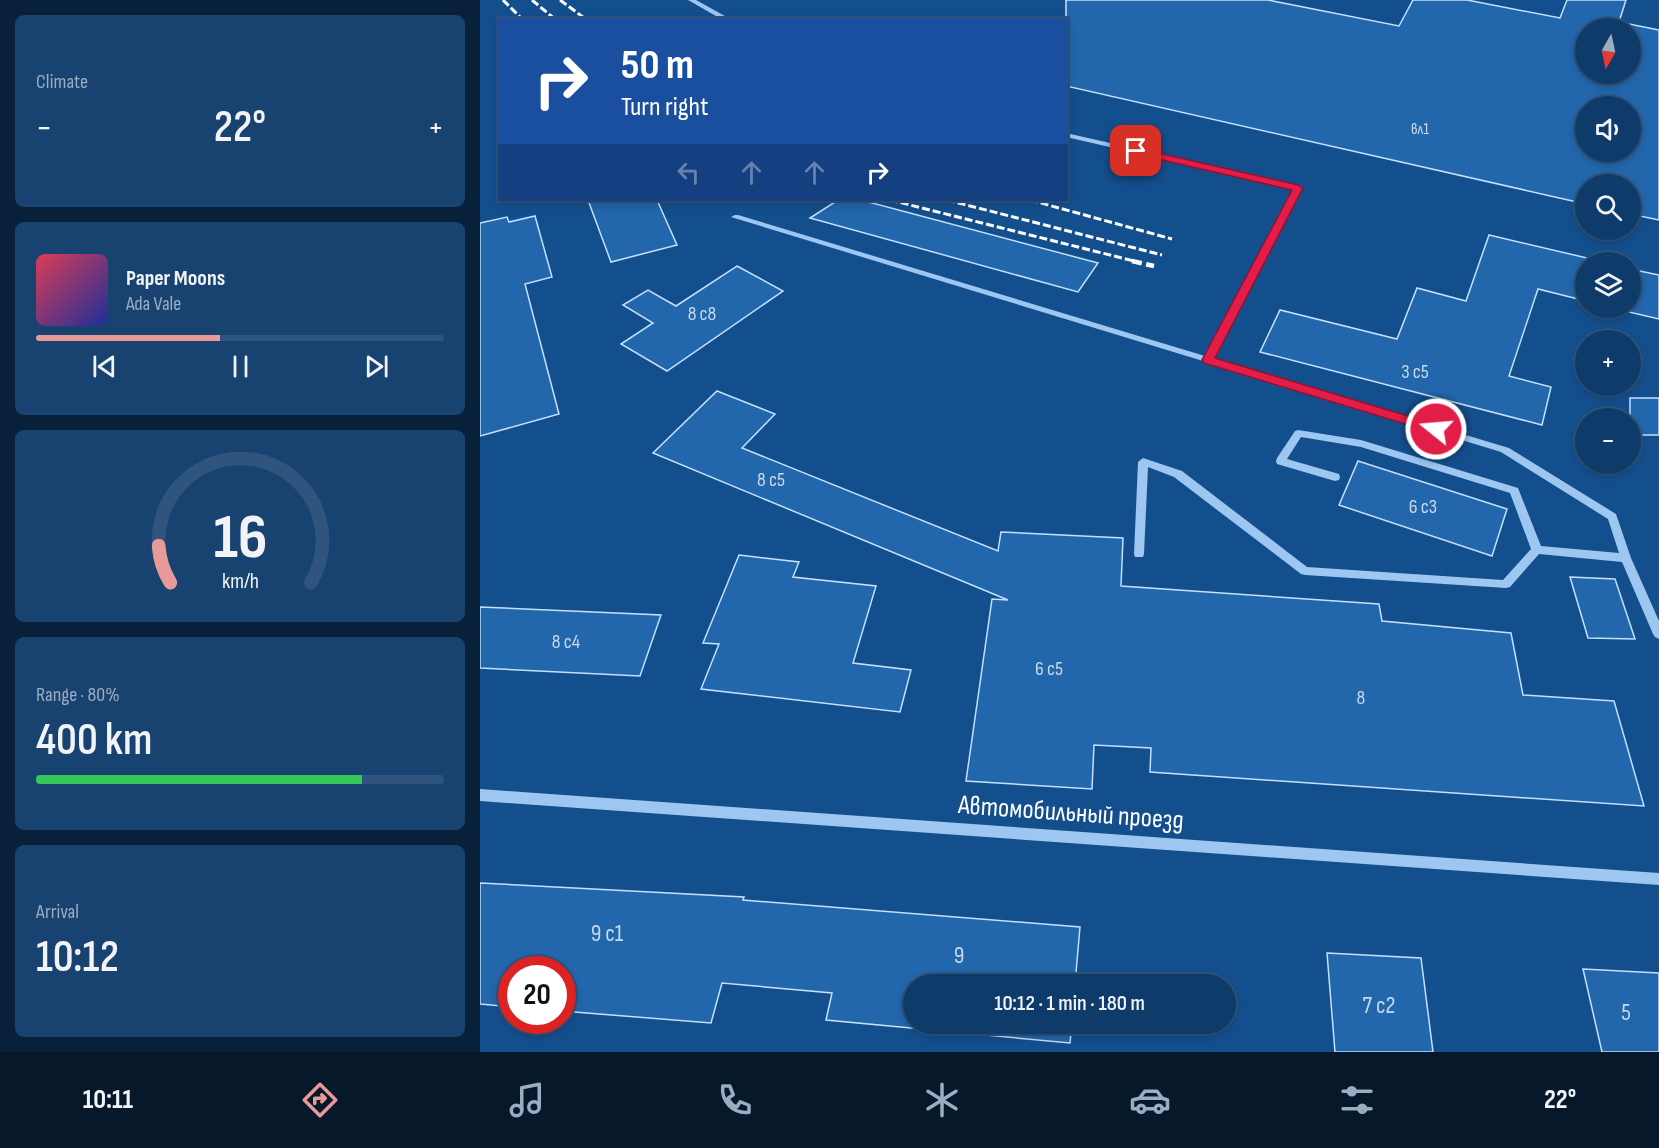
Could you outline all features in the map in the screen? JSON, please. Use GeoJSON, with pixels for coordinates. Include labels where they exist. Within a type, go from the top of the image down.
{"type":"FeatureCollection","features":[{"type":"Feature","properties":{"kind":"street"},"geometry":{"type":"LineString","coordinates":[[691,0],[725,18]]}},
{"type":"Feature","properties":{"kind":"street"},"geometry":{"type":"LineString","coordinates":[[1068,135],[1298,188],[1208,360]]}},
{"type":"Feature","properties":{"kind":"street"},"geometry":{"type":"LineString","coordinates":[[735,217],[1505,450],[1612,517],[1626,558],[1659,634]]}},
{"type":"Feature","properties":{"kind":"street"},"geometry":{"type":"LineString","coordinates":[[1335,477],[1281,461],[1298,433],[1361,444],[1514,491],[1537,550]]}},
{"type":"Feature","properties":{"kind":"street"},"geometry":{"type":"LineString","coordinates":[[1139,554],[1143,462],[1178,474],[1305,571],[1506,584],[1537,550]]}},
{"type":"Feature","properties":{"kind":"street"},"geometry":{"type":"LineString","coordinates":[[1537,550],[1626,558]]}},
{"type":"Feature","properties":{"kind":"street","name":"Автомобильный проезд"},"geometry":{"type":"LineString","coordinates":[[480,795],[1659,879]]}},
{"type":"Feature","properties":{"kind":"building"},"geometry":{"type":"Polygon","coordinates":[[[1066,0],[1268,0],[1399,26],[1413,0],[1467,0],[1560,18],[1567,0],[1626,0],[1620,18],[1575,18],[1575,84],[1641,84],[1641,26],[1659,30],[1659,220],[1641,216],[1641,174],[1575,174],[1575,202],[1068,86],[1066,0]]]}},
{"type":"Feature","properties":{"kind":"building"},"geometry":{"type":"Polygon","coordinates":[[[588,201],[657,201],[677,245],[611,262],[588,201]]]}},
{"type":"Feature","properties":{"kind":"building"},"geometry":{"type":"Polygon","coordinates":[[[836,201],[865,201],[1098,263],[1078,292],[810,218],[836,201]]]}},
{"type":"Feature","properties":{"kind":"building"},"geometry":{"type":"Polygon","coordinates":[[[535,216],[552,277],[525,284],[559,414],[480,436],[480,223],[507,217],[509,222],[535,216]]]}},
{"type":"Feature","properties":{"kind":"building"},"geometry":{"type":"Polygon","coordinates":[[[1489,235],[1575,255],[1575,298],[1538,289],[1509,376],[1551,387],[1542,425],[1260,352],[1280,310],[1397,339],[1417,288],[1466,301],[1489,235]]]}},
{"type":"Feature","properties":{"kind":"building"},"geometry":{"type":"Polygon","coordinates":[[[737,266],[783,291],[667,371],[621,344],[653,323],[623,305],[648,290],[676,306],[737,266]]]}},
{"type":"Feature","properties":{"kind":"building"},"geometry":{"type":"Polygon","coordinates":[[[1641,271],[1659,275],[1659,319],[1641,315],[1641,271]]]}},
{"type":"Feature","properties":{"kind":"building"},"geometry":{"type":"Polygon","coordinates":[[[717,391],[775,414],[742,448],[998,551],[1001,532],[1123,538],[1121,586],[1379,604],[1382,621],[1511,633],[1523,695],[1614,701],[1644,806],[1150,772],[1151,748],[1094,745],[1092,789],[966,781],[992,599],[1008,600],[653,453],[717,391]]]}},
{"type":"Feature","properties":{"kind":"building"},"geometry":{"type":"Polygon","coordinates":[[[1630,398],[1659,398],[1659,435],[1641,435],[1641,408],[1630,408],[1630,398]]]}},
{"type":"Feature","properties":{"kind":"building"},"geometry":{"type":"Polygon","coordinates":[[[1358,461],[1507,509],[1492,556],[1339,505],[1358,461]]]}},
{"type":"Feature","properties":{"kind":"building"},"geometry":{"type":"Polygon","coordinates":[[[739,555],[799,562],[793,577],[876,586],[853,663],[911,670],[900,712],[701,689],[719,644],[703,643],[739,555]]]}},
{"type":"Feature","properties":{"kind":"building"},"geometry":{"type":"Polygon","coordinates":[[[1570,577],[1615,579],[1635,639],[1588,638],[1570,577]]]}},
{"type":"Feature","properties":{"kind":"building"},"geometry":{"type":"Polygon","coordinates":[[[480,607],[661,615],[640,676],[480,668],[480,607]]]}},
{"type":"Feature","properties":{"kind":"building"},"geometry":{"type":"Polygon","coordinates":[[[480,883],[744,897],[743,900],[1080,927],[1076,974],[903,974],[903,1027],[826,1020],[832,993],[722,983],[711,1023],[576,1012],[576,956],[498,956],[498,1006],[480,1004],[480,883]]]}},
{"type":"Feature","properties":{"kind":"building"},"geometry":{"type":"Polygon","coordinates":[[[1327,953],[1421,958],[1433,1052],[1335,1052],[1327,953]]]}},
{"type":"Feature","properties":{"kind":"building"},"geometry":{"type":"Polygon","coordinates":[[[1583,969],[1659,973],[1659,1052],[1602,1052],[1583,969]]]}},
{"type":"Feature","properties":{"kind":"building"},"geometry":{"type":"Polygon","coordinates":[[[975,1034],[1071,1034],[1070,1043],[975,1034]]]}},
{"type":"Feature","properties":{"kind":"railway"},"geometry":{"type":"LineString","coordinates":[[503,0],[521,18]]}},
{"type":"Feature","properties":{"kind":"railway"},"geometry":{"type":"LineString","coordinates":[[532,0],[554,18]]}},
{"type":"Feature","properties":{"kind":"railway"},"geometry":{"type":"LineString","coordinates":[[560,0],[584,18]]}},
{"type":"Feature","properties":{"kind":"railway"},"geometry":{"type":"LineString","coordinates":[[894,201],[1138,262]]}},
{"type":"Feature","properties":{"kind":"railway"},"geometry":{"type":"LineString","coordinates":[[951,201],[1162,255]]}},
{"type":"Feature","properties":{"kind":"railway"},"geometry":{"type":"LineString","coordinates":[[1034,201],[1172,239]]}},
{"type":"Feature","properties":{"kind":"railway"},"geometry":{"type":"LineString","coordinates":[[1132,261],[1154,266]]}},
{"type":"Feature","properties":{"kind":"route"},"geometry":{"type":"LineString","coordinates":[[1136,151],[1298,188],[1208,360],[1436,429]]}}]}
